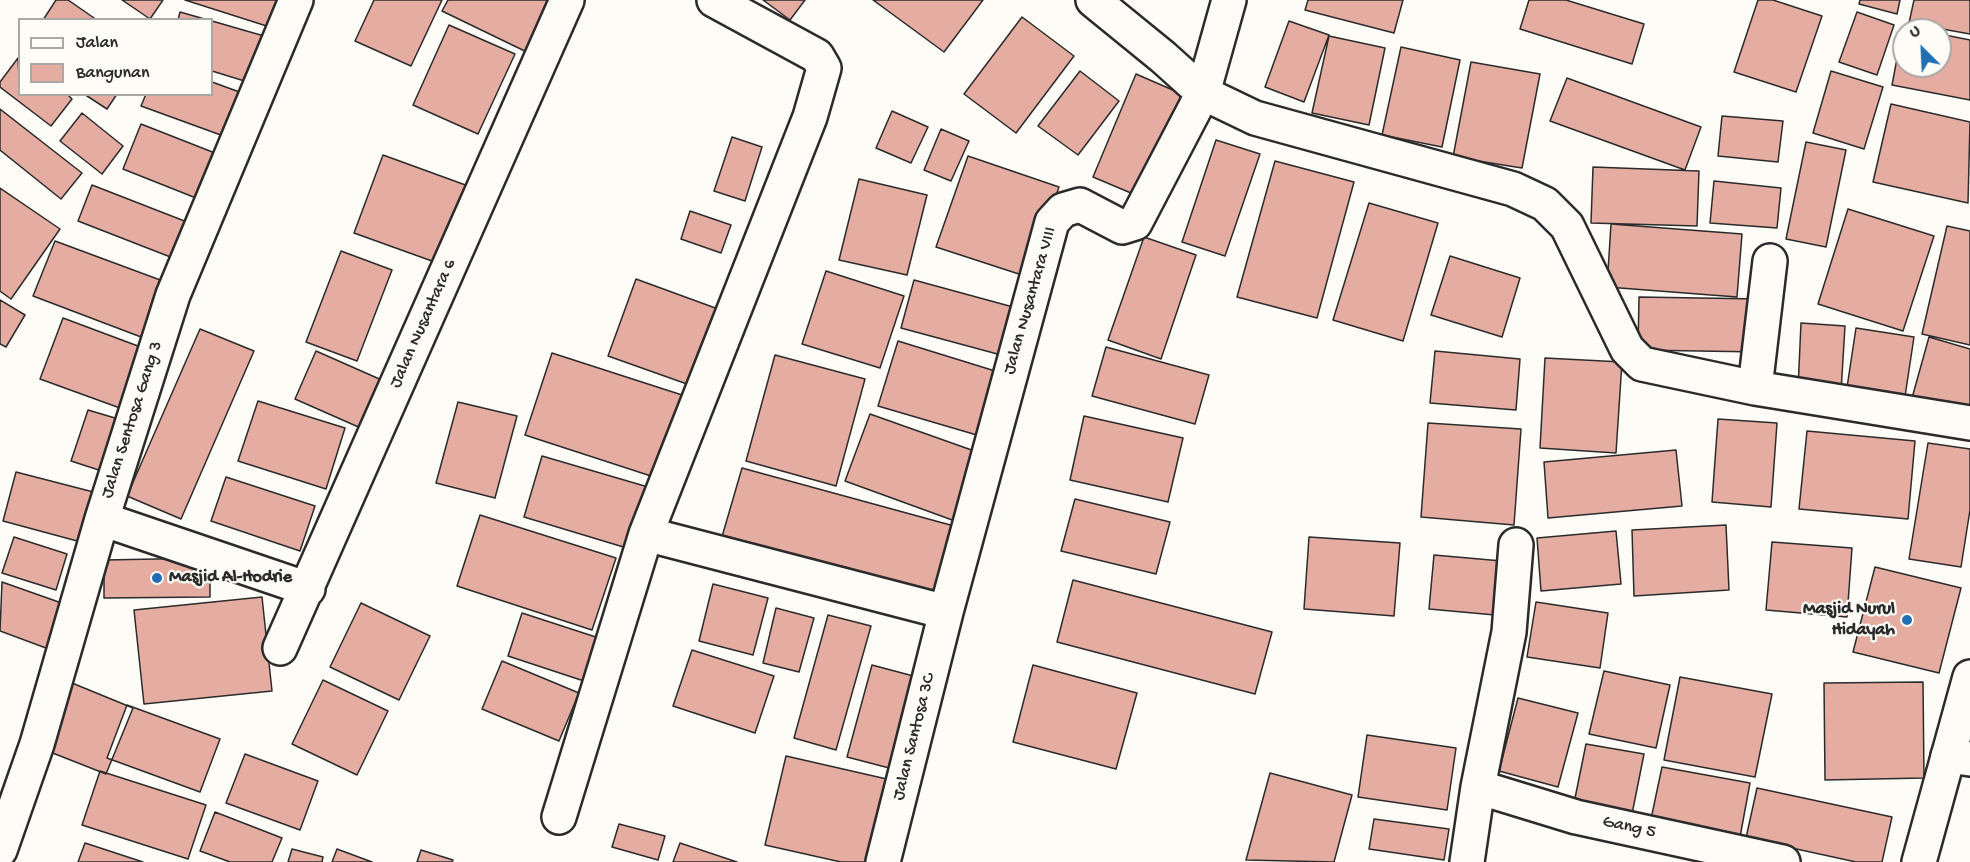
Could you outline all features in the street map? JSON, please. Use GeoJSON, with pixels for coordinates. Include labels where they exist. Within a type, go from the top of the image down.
{"type":"FeatureCollection","features":[{"type":"Feature","properties":{"kind":"street","name":"Jalan Sentosa Gang 3"},"geometry":{"type":"LineString","coordinates":[[0,850],[37,744],[102,519],[173,294],[296,0]]}},
{"type":"Feature","properties":{"kind":"street","name":"Jalan Nusantara 6"},"geometry":{"type":"LineString","coordinates":[[280,648],[567,0]]}},
{"type":"Feature","properties":{"kind":"street"},"geometry":{"type":"LineString","coordinates":[[559,817],[646,534],[810,117],[824,68],[817,56],[714,0]]}},
{"type":"Feature","properties":{"kind":"street"},"geometry":{"type":"LineString","coordinates":[[1093,0],[1203,93],[1255,118],[1513,189],[1545,204],[1567,226],[1627,349],[1642,364],[1755,388],[1970,423]]}},
{"type":"Feature","properties":{"kind":"street","name":"Jalan Nusantara VIII"},"geometry":{"type":"LineString","coordinates":[[946,612],[1052,222],[1063,210],[1080,205],[1122,227],[1135,223],[1203,93],[1228,0]]}},
{"type":"Feature","properties":{"kind":"street"},"geometry":{"type":"LineString","coordinates":[[1755,388],[1770,261]]}},
{"type":"Feature","properties":{"kind":"street"},"geometry":{"type":"LineString","coordinates":[[102,519],[308,589]]}},
{"type":"Feature","properties":{"kind":"street"},"geometry":{"type":"LineString","coordinates":[[646,534],[946,612]]}},
{"type":"Feature","properties":{"kind":"street"},"geometry":{"type":"LineString","coordinates":[[1467,862],[1478,787],[1509,632],[1516,545]]}},
{"type":"Feature","properties":{"kind":"street","name":"Jalan Santosa 3C"},"geometry":{"type":"LineString","coordinates":[[883,862],[946,612]]}},
{"type":"Feature","properties":{"kind":"street"},"geometry":{"type":"LineString","coordinates":[[1919,862],[1959,758],[1970,677]]}},
{"type":"Feature","properties":{"kind":"street","name":"Gang 5"},"geometry":{"type":"LineString","coordinates":[[1478,787],[1576,817],[1783,862]]}},
{"type":"Feature","properties":{"kind":"building"},"geometry":{"type":"Polygon","coordinates":[[[56,0],[68,0],[94,18],[44,18],[56,0]]]}},
{"type":"Feature","properties":{"kind":"building"},"geometry":{"type":"Polygon","coordinates":[[[122,0],[163,0],[149,18],[122,0]]]}},
{"type":"Feature","properties":{"kind":"building"},"geometry":{"type":"Polygon","coordinates":[[[185,0],[285,0],[276,29],[185,0]]]}},
{"type":"Feature","properties":{"kind":"building"},"geometry":{"type":"Polygon","coordinates":[[[374,0],[442,0],[411,66],[355,41],[374,0]]]}},
{"type":"Feature","properties":{"kind":"building"},"geometry":{"type":"Polygon","coordinates":[[[448,0],[559,0],[533,55],[442,11],[448,0]]]}},
{"type":"Feature","properties":{"kind":"building"},"geometry":{"type":"Polygon","coordinates":[[[763,0],[805,0],[790,20],[763,0]]]}},
{"type":"Feature","properties":{"kind":"building"},"geometry":{"type":"Polygon","coordinates":[[[873,0],[983,0],[944,52],[873,0]]]}},
{"type":"Feature","properties":{"kind":"building"},"geometry":{"type":"Polygon","coordinates":[[[1308,0],[1403,0],[1394,33],[1305,10],[1308,0]]]}},
{"type":"Feature","properties":{"kind":"building"},"geometry":{"type":"Polygon","coordinates":[[[1529,0],[1566,0],[1644,24],[1632,64],[1520,29],[1529,0]]]}},
{"type":"Feature","properties":{"kind":"building"},"geometry":{"type":"Polygon","coordinates":[[[1758,0],[1773,0],[1822,16],[1796,92],[1734,72],[1758,0]]]}},
{"type":"Feature","properties":{"kind":"building"},"geometry":{"type":"Polygon","coordinates":[[[1860,0],[1900,0],[1897,14],[1859,4],[1860,0]]]}},
{"type":"Feature","properties":{"kind":"building"},"geometry":{"type":"Polygon","coordinates":[[[1914,0],[1970,0],[1970,34],[1952,31],[1952,18],[1910,18],[1914,0]]]}},
{"type":"Feature","properties":{"kind":"building"},"geometry":{"type":"Polygon","coordinates":[[[180,12],[201,18],[178,18],[180,12]]]}},
{"type":"Feature","properties":{"kind":"building"},"geometry":{"type":"Polygon","coordinates":[[[1857,12],[1892,24],[1892,31],[1877,75],[1839,62],[1857,12]]]}},
{"type":"Feature","properties":{"kind":"building"},"geometry":{"type":"Polygon","coordinates":[[[1022,17],[1074,56],[1016,133],[964,94],[1022,17]]]}},
{"type":"Feature","properties":{"kind":"building"},"geometry":{"type":"Polygon","coordinates":[[[213,21],[264,36],[251,83],[213,71],[213,21]]]}},
{"type":"Feature","properties":{"kind":"building"},"geometry":{"type":"Polygon","coordinates":[[[1289,21],[1329,35],[1304,102],[1265,87],[1289,21]]]}},
{"type":"Feature","properties":{"kind":"building"},"geometry":{"type":"Polygon","coordinates":[[[449,25],[515,54],[478,134],[413,105],[449,25]]]}},
{"type":"Feature","properties":{"kind":"building"},"geometry":{"type":"Polygon","coordinates":[[[1329,36],[1385,48],[1369,125],[1312,113],[1329,36]]]}},
{"type":"Feature","properties":{"kind":"building"},"geometry":{"type":"Polygon","coordinates":[[[1952,36],[1970,40],[1970,100],[1892,85],[1893,78],[1952,78],[1952,36]]]}},
{"type":"Feature","properties":{"kind":"building"},"geometry":{"type":"Polygon","coordinates":[[[1401,47],[1460,60],[1442,147],[1382,135],[1401,47]]]}},
{"type":"Feature","properties":{"kind":"building"},"geometry":{"type":"Polygon","coordinates":[[[18,58],[18,96],[69,96],[72,99],[51,126],[0,87],[0,82],[18,58]]]}},
{"type":"Feature","properties":{"kind":"building"},"geometry":{"type":"Polygon","coordinates":[[[1471,62],[1540,74],[1522,168],[1453,157],[1471,62]]]}},
{"type":"Feature","properties":{"kind":"building"},"geometry":{"type":"Polygon","coordinates":[[[1080,71],[1119,101],[1078,155],[1038,126],[1080,71]]]}},
{"type":"Feature","properties":{"kind":"building"},"geometry":{"type":"Polygon","coordinates":[[[1831,71],[1883,87],[1864,149],[1813,133],[1831,71]]]}},
{"type":"Feature","properties":{"kind":"building"},"geometry":{"type":"Polygon","coordinates":[[[1136,74],[1182,94],[1138,196],[1093,177],[1136,74]]]}},
{"type":"Feature","properties":{"kind":"building"},"geometry":{"type":"Polygon","coordinates":[[[1567,78],[1701,127],[1685,170],[1550,121],[1567,78]]]}},
{"type":"Feature","properties":{"kind":"building"},"geometry":{"type":"Polygon","coordinates":[[[213,82],[245,94],[229,138],[141,106],[145,96],[213,96],[213,82]]]}},
{"type":"Feature","properties":{"kind":"building"},"geometry":{"type":"Polygon","coordinates":[[[87,96],[116,96],[107,109],[87,96]]]}},
{"type":"Feature","properties":{"kind":"building"},"geometry":{"type":"Polygon","coordinates":[[[1891,104],[1970,122],[1968,203],[1873,182],[1891,104]]]}},
{"type":"Feature","properties":{"kind":"building"},"geometry":{"type":"Polygon","coordinates":[[[0,109],[82,173],[61,199],[0,150],[0,109]]]}},
{"type":"Feature","properties":{"kind":"building"},"geometry":{"type":"Polygon","coordinates":[[[892,111],[928,127],[911,163],[876,148],[892,111]]]}},
{"type":"Feature","properties":{"kind":"building"},"geometry":{"type":"Polygon","coordinates":[[[82,113],[123,146],[102,174],[60,141],[82,113]]]}},
{"type":"Feature","properties":{"kind":"building"},"geometry":{"type":"Polygon","coordinates":[[[1722,116],[1783,121],[1778,162],[1718,156],[1722,116]]]}},
{"type":"Feature","properties":{"kind":"building"},"geometry":{"type":"Polygon","coordinates":[[[141,124],[220,155],[201,200],[123,169],[141,124]]]}},
{"type":"Feature","properties":{"kind":"building"},"geometry":{"type":"Polygon","coordinates":[[[941,129],[969,141],[951,181],[924,170],[941,129]]]}},
{"type":"Feature","properties":{"kind":"building"},"geometry":{"type":"Polygon","coordinates":[[[732,137],[762,147],[745,201],[714,191],[732,137]]]}},
{"type":"Feature","properties":{"kind":"building"},"geometry":{"type":"Polygon","coordinates":[[[1216,140],[1260,154],[1225,256],[1182,242],[1216,140]]]}},
{"type":"Feature","properties":{"kind":"building"},"geometry":{"type":"Polygon","coordinates":[[[1806,142],[1846,150],[1826,247],[1786,239],[1806,142]]]}},
{"type":"Feature","properties":{"kind":"building"},"geometry":{"type":"Polygon","coordinates":[[[383,155],[471,187],[443,265],[354,233],[383,155]]]}},
{"type":"Feature","properties":{"kind":"building"},"geometry":{"type":"Polygon","coordinates":[[[968,156],[1059,187],[1028,277],[936,247],[968,156]]]}},
{"type":"Feature","properties":{"kind":"building"},"geometry":{"type":"Polygon","coordinates":[[[1275,161],[1354,182],[1317,318],[1237,297],[1275,161]]]}},
{"type":"Feature","properties":{"kind":"building"},"geometry":{"type":"Polygon","coordinates":[[[1593,167],[1699,171],[1697,226],[1591,223],[1593,167]]]}},
{"type":"Feature","properties":{"kind":"building"},"geometry":{"type":"Polygon","coordinates":[[[859,179],[927,195],[907,275],[839,260],[859,179]]]}},
{"type":"Feature","properties":{"kind":"building"},"geometry":{"type":"Polygon","coordinates":[[[1714,181],[1781,188],[1777,228],[1710,223],[1714,181]]]}},
{"type":"Feature","properties":{"kind":"building"},"geometry":{"type":"Polygon","coordinates":[[[92,185],[187,222],[173,258],[78,221],[92,185]]]}},
{"type":"Feature","properties":{"kind":"building"},"geometry":{"type":"Polygon","coordinates":[[[0,188],[60,229],[11,299],[0,291],[0,188]]]}},
{"type":"Feature","properties":{"kind":"building"},"geometry":{"type":"Polygon","coordinates":[[[1369,203],[1438,223],[1403,341],[1333,320],[1369,203]]]}},
{"type":"Feature","properties":{"kind":"building"},"geometry":{"type":"Polygon","coordinates":[[[1848,209],[1934,236],[1903,331],[1818,304],[1848,209]]]}},
{"type":"Feature","properties":{"kind":"building"},"geometry":{"type":"Polygon","coordinates":[[[690,211],[731,225],[721,253],[681,239],[690,211]]]}},
{"type":"Feature","properties":{"kind":"building"},"geometry":{"type":"Polygon","coordinates":[[[1611,224],[1742,234],[1737,297],[1607,287],[1611,224]]]}},
{"type":"Feature","properties":{"kind":"building"},"geometry":{"type":"Polygon","coordinates":[[[1947,226],[1970,231],[1970,345],[1922,334],[1947,226]]]}},
{"type":"Feature","properties":{"kind":"building"},"geometry":{"type":"Polygon","coordinates":[[[1144,237],[1196,255],[1161,359],[1108,340],[1144,237]]]}},
{"type":"Feature","properties":{"kind":"building"},"geometry":{"type":"Polygon","coordinates":[[[55,241],[171,284],[149,340],[33,296],[55,241]]]}},
{"type":"Feature","properties":{"kind":"building"},"geometry":{"type":"Polygon","coordinates":[[[341,251],[392,270],[357,361],[306,342],[341,251]]]}},
{"type":"Feature","properties":{"kind":"building"},"geometry":{"type":"Polygon","coordinates":[[[1450,256],[1520,278],[1502,337],[1431,315],[1450,256]]]}},
{"type":"Feature","properties":{"kind":"building"},"geometry":{"type":"Polygon","coordinates":[[[826,271],[904,296],[880,368],[802,344],[826,271]]]}},
{"type":"Feature","properties":{"kind":"building"},"geometry":{"type":"Polygon","coordinates":[[[636,279],[729,313],[701,389],[608,356],[636,279]]]}},
{"type":"Feature","properties":{"kind":"building"},"geometry":{"type":"Polygon","coordinates":[[[914,280],[1013,307],[1001,355],[901,328],[914,280]]]}},
{"type":"Feature","properties":{"kind":"building"},"geometry":{"type":"Polygon","coordinates":[[[1639,297],[1760,299],[1760,352],[1638,350],[1639,297]]]}},
{"type":"Feature","properties":{"kind":"building"},"geometry":{"type":"Polygon","coordinates":[[[0,300],[25,315],[6,347],[0,344],[0,300]]]}},
{"type":"Feature","properties":{"kind":"building"},"geometry":{"type":"Polygon","coordinates":[[[63,318],[154,352],[131,412],[40,379],[63,318]]]}},
{"type":"Feature","properties":{"kind":"building"},"geometry":{"type":"Polygon","coordinates":[[[1801,323],[1845,326],[1841,392],[1798,389],[1801,323]]]}},
{"type":"Feature","properties":{"kind":"building"},"geometry":{"type":"Polygon","coordinates":[[[1856,328],[1914,337],[1904,403],[1846,394],[1856,328]]]}},
{"type":"Feature","properties":{"kind":"building"},"geometry":{"type":"Polygon","coordinates":[[[200,329],[254,351],[181,519],[127,496],[200,329]]]}},
{"type":"Feature","properties":{"kind":"building"},"geometry":{"type":"Polygon","coordinates":[[[1929,337],[1970,349],[1970,415],[1912,398],[1929,337]]]}},
{"type":"Feature","properties":{"kind":"building"},"geometry":{"type":"Polygon","coordinates":[[[898,341],[1008,375],[987,438],[878,406],[898,341]]]}},
{"type":"Feature","properties":{"kind":"building"},"geometry":{"type":"Polygon","coordinates":[[[1106,347],[1209,375],[1195,424],[1092,396],[1106,347]]]}},
{"type":"Feature","properties":{"kind":"building"},"geometry":{"type":"Polygon","coordinates":[[[316,351],[393,385],[372,433],[295,399],[316,351]]]}},
{"type":"Feature","properties":{"kind":"building"},"geometry":{"type":"Polygon","coordinates":[[[1435,351],[1520,359],[1516,410],[1430,403],[1435,351]]]}},
{"type":"Feature","properties":{"kind":"building"},"geometry":{"type":"Polygon","coordinates":[[[552,353],[682,395],[654,477],[525,435],[552,353]]]}},
{"type":"Feature","properties":{"kind":"building"},"geometry":{"type":"Polygon","coordinates":[[[775,355],[865,379],[836,486],[746,461],[775,355]]]}},
{"type":"Feature","properties":{"kind":"building"},"geometry":{"type":"Polygon","coordinates":[[[1545,358],[1622,362],[1616,453],[1540,448],[1545,358]]]}},
{"type":"Feature","properties":{"kind":"building"},"geometry":{"type":"Polygon","coordinates":[[[258,401],[345,428],[326,489],[238,461],[258,401]]]}},
{"type":"Feature","properties":{"kind":"building"},"geometry":{"type":"Polygon","coordinates":[[[458,402],[517,416],[495,498],[436,483],[458,402]]]}},
{"type":"Feature","properties":{"kind":"building"},"geometry":{"type":"Polygon","coordinates":[[[88,410],[125,421],[108,473],[71,461],[88,410]]]}},
{"type":"Feature","properties":{"kind":"building"},"geometry":{"type":"Polygon","coordinates":[[[870,414],[980,453],[955,521],[845,481],[870,414]]]}},
{"type":"Feature","properties":{"kind":"building"},"geometry":{"type":"Polygon","coordinates":[[[1084,416],[1183,438],[1168,502],[1070,480],[1084,416]]]}},
{"type":"Feature","properties":{"kind":"building"},"geometry":{"type":"Polygon","coordinates":[[[1718,419],[1777,423],[1771,507],[1712,502],[1718,419]]]}},
{"type":"Feature","properties":{"kind":"building"},"geometry":{"type":"Polygon","coordinates":[[[1428,423],[1521,429],[1514,525],[1421,517],[1428,423]]]}},
{"type":"Feature","properties":{"kind":"building"},"geometry":{"type":"Polygon","coordinates":[[[1807,431],[1915,441],[1908,519],[1799,509],[1807,431]]]}},
{"type":"Feature","properties":{"kind":"building"},"geometry":{"type":"Polygon","coordinates":[[[1928,443],[1970,449],[1970,510],[1961,567],[1909,559],[1928,443]]]}},
{"type":"Feature","properties":{"kind":"building"},"geometry":{"type":"Polygon","coordinates":[[[1676,450],[1682,506],[1548,518],[1544,462],[1676,450]]]}},
{"type":"Feature","properties":{"kind":"building"},"geometry":{"type":"Polygon","coordinates":[[[542,456],[648,487],[630,549],[524,517],[542,456]]]}},
{"type":"Feature","properties":{"kind":"building"},"geometry":{"type":"Polygon","coordinates":[[[742,468],[954,526],[932,605],[719,547],[742,468]]]}},
{"type":"Feature","properties":{"kind":"building"},"geometry":{"type":"Polygon","coordinates":[[[16,472],[105,495],[92,545],[3,521],[16,472]]]}},
{"type":"Feature","properties":{"kind":"building"},"geometry":{"type":"Polygon","coordinates":[[[226,477],[315,506],[300,551],[211,521],[226,477]]]}},
{"type":"Feature","properties":{"kind":"building"},"geometry":{"type":"Polygon","coordinates":[[[1075,499],[1170,522],[1156,574],[1061,551],[1075,499]]]}},
{"type":"Feature","properties":{"kind":"building"},"geometry":{"type":"Polygon","coordinates":[[[480,515],[616,558],[592,630],[457,586],[480,515]]]}},
{"type":"Feature","properties":{"kind":"building"},"geometry":{"type":"Polygon","coordinates":[[[1726,525],[1729,590],[1634,596],[1632,530],[1726,525]]]}},
{"type":"Feature","properties":{"kind":"building"},"geometry":{"type":"Polygon","coordinates":[[[1616,531],[1621,584],[1541,591],[1537,538],[1616,531]]]}},
{"type":"Feature","properties":{"kind":"building"},"geometry":{"type":"Polygon","coordinates":[[[14,537],[67,554],[56,590],[2,573],[14,537]]]}},
{"type":"Feature","properties":{"kind":"building"},"geometry":{"type":"Polygon","coordinates":[[[1309,537],[1400,543],[1394,616],[1304,609],[1309,537]]]}},
{"type":"Feature","properties":{"kind":"building"},"geometry":{"type":"Polygon","coordinates":[[[1772,542],[1852,548],[1847,617],[1766,610],[1772,542]]]}},
{"type":"Feature","properties":{"kind":"building"},"geometry":{"type":"Polygon","coordinates":[[[1434,555],[1502,561],[1495,615],[1429,609],[1434,555]]]}},
{"type":"Feature","properties":{"kind":"building","name":"Masjid Al-Hodrie"},"geometry":{"type":"Polygon","coordinates":[[[210,558],[210,597],[104,598],[104,560],[210,558]]]}},
{"type":"Feature","properties":{"kind":"building","name":"Masjid Nurul Hidayah"},"geometry":{"type":"Polygon","coordinates":[[[1875,567],[1961,588],[1939,673],[1853,652],[1875,567]]]}},
{"type":"Feature","properties":{"kind":"building"},"geometry":{"type":"Polygon","coordinates":[[[1073,580],[1272,632],[1255,694],[1057,642],[1073,580]]]}},
{"type":"Feature","properties":{"kind":"building"},"geometry":{"type":"Polygon","coordinates":[[[2,582],[70,606],[54,651],[0,631],[2,582]]]}},
{"type":"Feature","properties":{"kind":"building"},"geometry":{"type":"Polygon","coordinates":[[[713,584],[768,598],[753,655],[699,641],[713,584]]]}},
{"type":"Feature","properties":{"kind":"building"},"geometry":{"type":"Polygon","coordinates":[[[262,597],[272,691],[144,704],[134,610],[262,597]]]}},
{"type":"Feature","properties":{"kind":"building"},"geometry":{"type":"Polygon","coordinates":[[[1536,602],[1608,613],[1600,668],[1527,657],[1536,602]]]}},
{"type":"Feature","properties":{"kind":"building"},"geometry":{"type":"Polygon","coordinates":[[[361,603],[430,636],[399,700],[330,667],[361,603]]]}},
{"type":"Feature","properties":{"kind":"building"},"geometry":{"type":"Polygon","coordinates":[[[776,608],[814,618],[799,672],[763,663],[776,608]]]}},
{"type":"Feature","properties":{"kind":"building"},"geometry":{"type":"Polygon","coordinates":[[[522,613],[605,640],[590,683],[508,656],[522,613]]]}},
{"type":"Feature","properties":{"kind":"building"},"geometry":{"type":"Polygon","coordinates":[[[828,615],[871,626],[836,750],[794,738],[828,615]]]}},
{"type":"Feature","properties":{"kind":"building"},"geometry":{"type":"Polygon","coordinates":[[[692,650],[774,676],[755,733],[673,706],[692,650]]]}},
{"type":"Feature","properties":{"kind":"building"},"geometry":{"type":"Polygon","coordinates":[[[502,661],[579,693],[559,741],[482,709],[502,661]]]}},
{"type":"Feature","properties":{"kind":"building"},"geometry":{"type":"Polygon","coordinates":[[[872,665],[917,677],[893,769],[847,757],[872,665]]]}},
{"type":"Feature","properties":{"kind":"building"},"geometry":{"type":"Polygon","coordinates":[[[1033,665],[1137,693],[1116,769],[1013,742],[1033,665]]]}},
{"type":"Feature","properties":{"kind":"building"},"geometry":{"type":"Polygon","coordinates":[[[1604,671],[1670,685],[1656,748],[1589,734],[1604,671]]]}},
{"type":"Feature","properties":{"kind":"building"},"geometry":{"type":"Polygon","coordinates":[[[1680,677],[1772,694],[1755,777],[1664,760],[1680,677]]]}},
{"type":"Feature","properties":{"kind":"building"},"geometry":{"type":"Polygon","coordinates":[[[323,680],[388,711],[357,775],[292,744],[323,680]]]}},
{"type":"Feature","properties":{"kind":"building"},"geometry":{"type":"Polygon","coordinates":[[[1923,682],[1924,778],[1825,780],[1824,683],[1923,682]]]}},
{"type":"Feature","properties":{"kind":"building"},"geometry":{"type":"Polygon","coordinates":[[[72,683],[133,708],[106,774],[45,750],[72,683]]]}},
{"type":"Feature","properties":{"kind":"building"},"geometry":{"type":"Polygon","coordinates":[[[1518,698],[1578,713],[1558,787],[1499,771],[1518,698]]]}},
{"type":"Feature","properties":{"kind":"building"},"geometry":{"type":"Polygon","coordinates":[[[127,705],[220,739],[200,792],[107,758],[127,705]]]}},
{"type":"Feature","properties":{"kind":"building"},"geometry":{"type":"Polygon","coordinates":[[[1367,735],[1456,748],[1447,810],[1358,797],[1367,735]]]}},
{"type":"Feature","properties":{"kind":"building"},"geometry":{"type":"Polygon","coordinates":[[[1586,744],[1644,754],[1631,819],[1573,808],[1586,744]]]}},
{"type":"Feature","properties":{"kind":"building"},"geometry":{"type":"Polygon","coordinates":[[[245,754],[318,781],[300,830],[226,803],[245,754]]]}},
{"type":"Feature","properties":{"kind":"building"},"geometry":{"type":"Polygon","coordinates":[[[786,756],[891,780],[872,862],[841,862],[765,845],[786,756]]]}},
{"type":"Feature","properties":{"kind":"building"},"geometry":{"type":"Polygon","coordinates":[[[1662,767],[1750,783],[1740,837],[1651,819],[1662,767]]]}},
{"type":"Feature","properties":{"kind":"building"},"geometry":{"type":"Polygon","coordinates":[[[100,771],[206,805],[188,859],[82,825],[100,771]]]}},
{"type":"Feature","properties":{"kind":"building"},"geometry":{"type":"Polygon","coordinates":[[[1270,773],[1352,795],[1334,862],[1246,860],[1270,773]]]}},
{"type":"Feature","properties":{"kind":"building"},"geometry":{"type":"Polygon","coordinates":[[[1757,788],[1892,817],[1882,862],[1856,862],[1746,838],[1757,788]]]}},
{"type":"Feature","properties":{"kind":"building"},"geometry":{"type":"Polygon","coordinates":[[[215,812],[282,838],[272,862],[230,862],[200,851],[215,812]]]}},
{"type":"Feature","properties":{"kind":"building"},"geometry":{"type":"Polygon","coordinates":[[[1374,819],[1449,829],[1444,860],[1369,849],[1374,819]]]}},
{"type":"Feature","properties":{"kind":"building"},"geometry":{"type":"Polygon","coordinates":[[[619,824],[665,836],[658,860],[612,847],[619,824]]]}},
{"type":"Feature","properties":{"kind":"building"},"geometry":{"type":"Polygon","coordinates":[[[85,843],[143,862],[78,862],[85,843]]]}},
{"type":"Feature","properties":{"kind":"building"},"geometry":{"type":"Polygon","coordinates":[[[680,843],[737,862],[673,862],[680,843]]]}},
{"type":"Feature","properties":{"kind":"building"},"geometry":{"type":"Polygon","coordinates":[[[292,849],[323,857],[322,862],[288,862],[292,849]]]}},
{"type":"Feature","properties":{"kind":"building"},"geometry":{"type":"Polygon","coordinates":[[[337,849],[372,862],[332,862],[337,849]]]}},
{"type":"Feature","properties":{"kind":"building"},"geometry":{"type":"Polygon","coordinates":[[[421,850],[453,860],[452,862],[417,862],[421,850]]]}},
{"type":"Feature","properties":{"kind":"place","name":"Masjid Al-Hodrie"},"geometry":{"type":"Point","coordinates":[157,578]}},
{"type":"Feature","properties":{"kind":"place","name":"Masjid Nurul Hidayah"},"geometry":{"type":"Point","coordinates":[1907,620]}}]}
